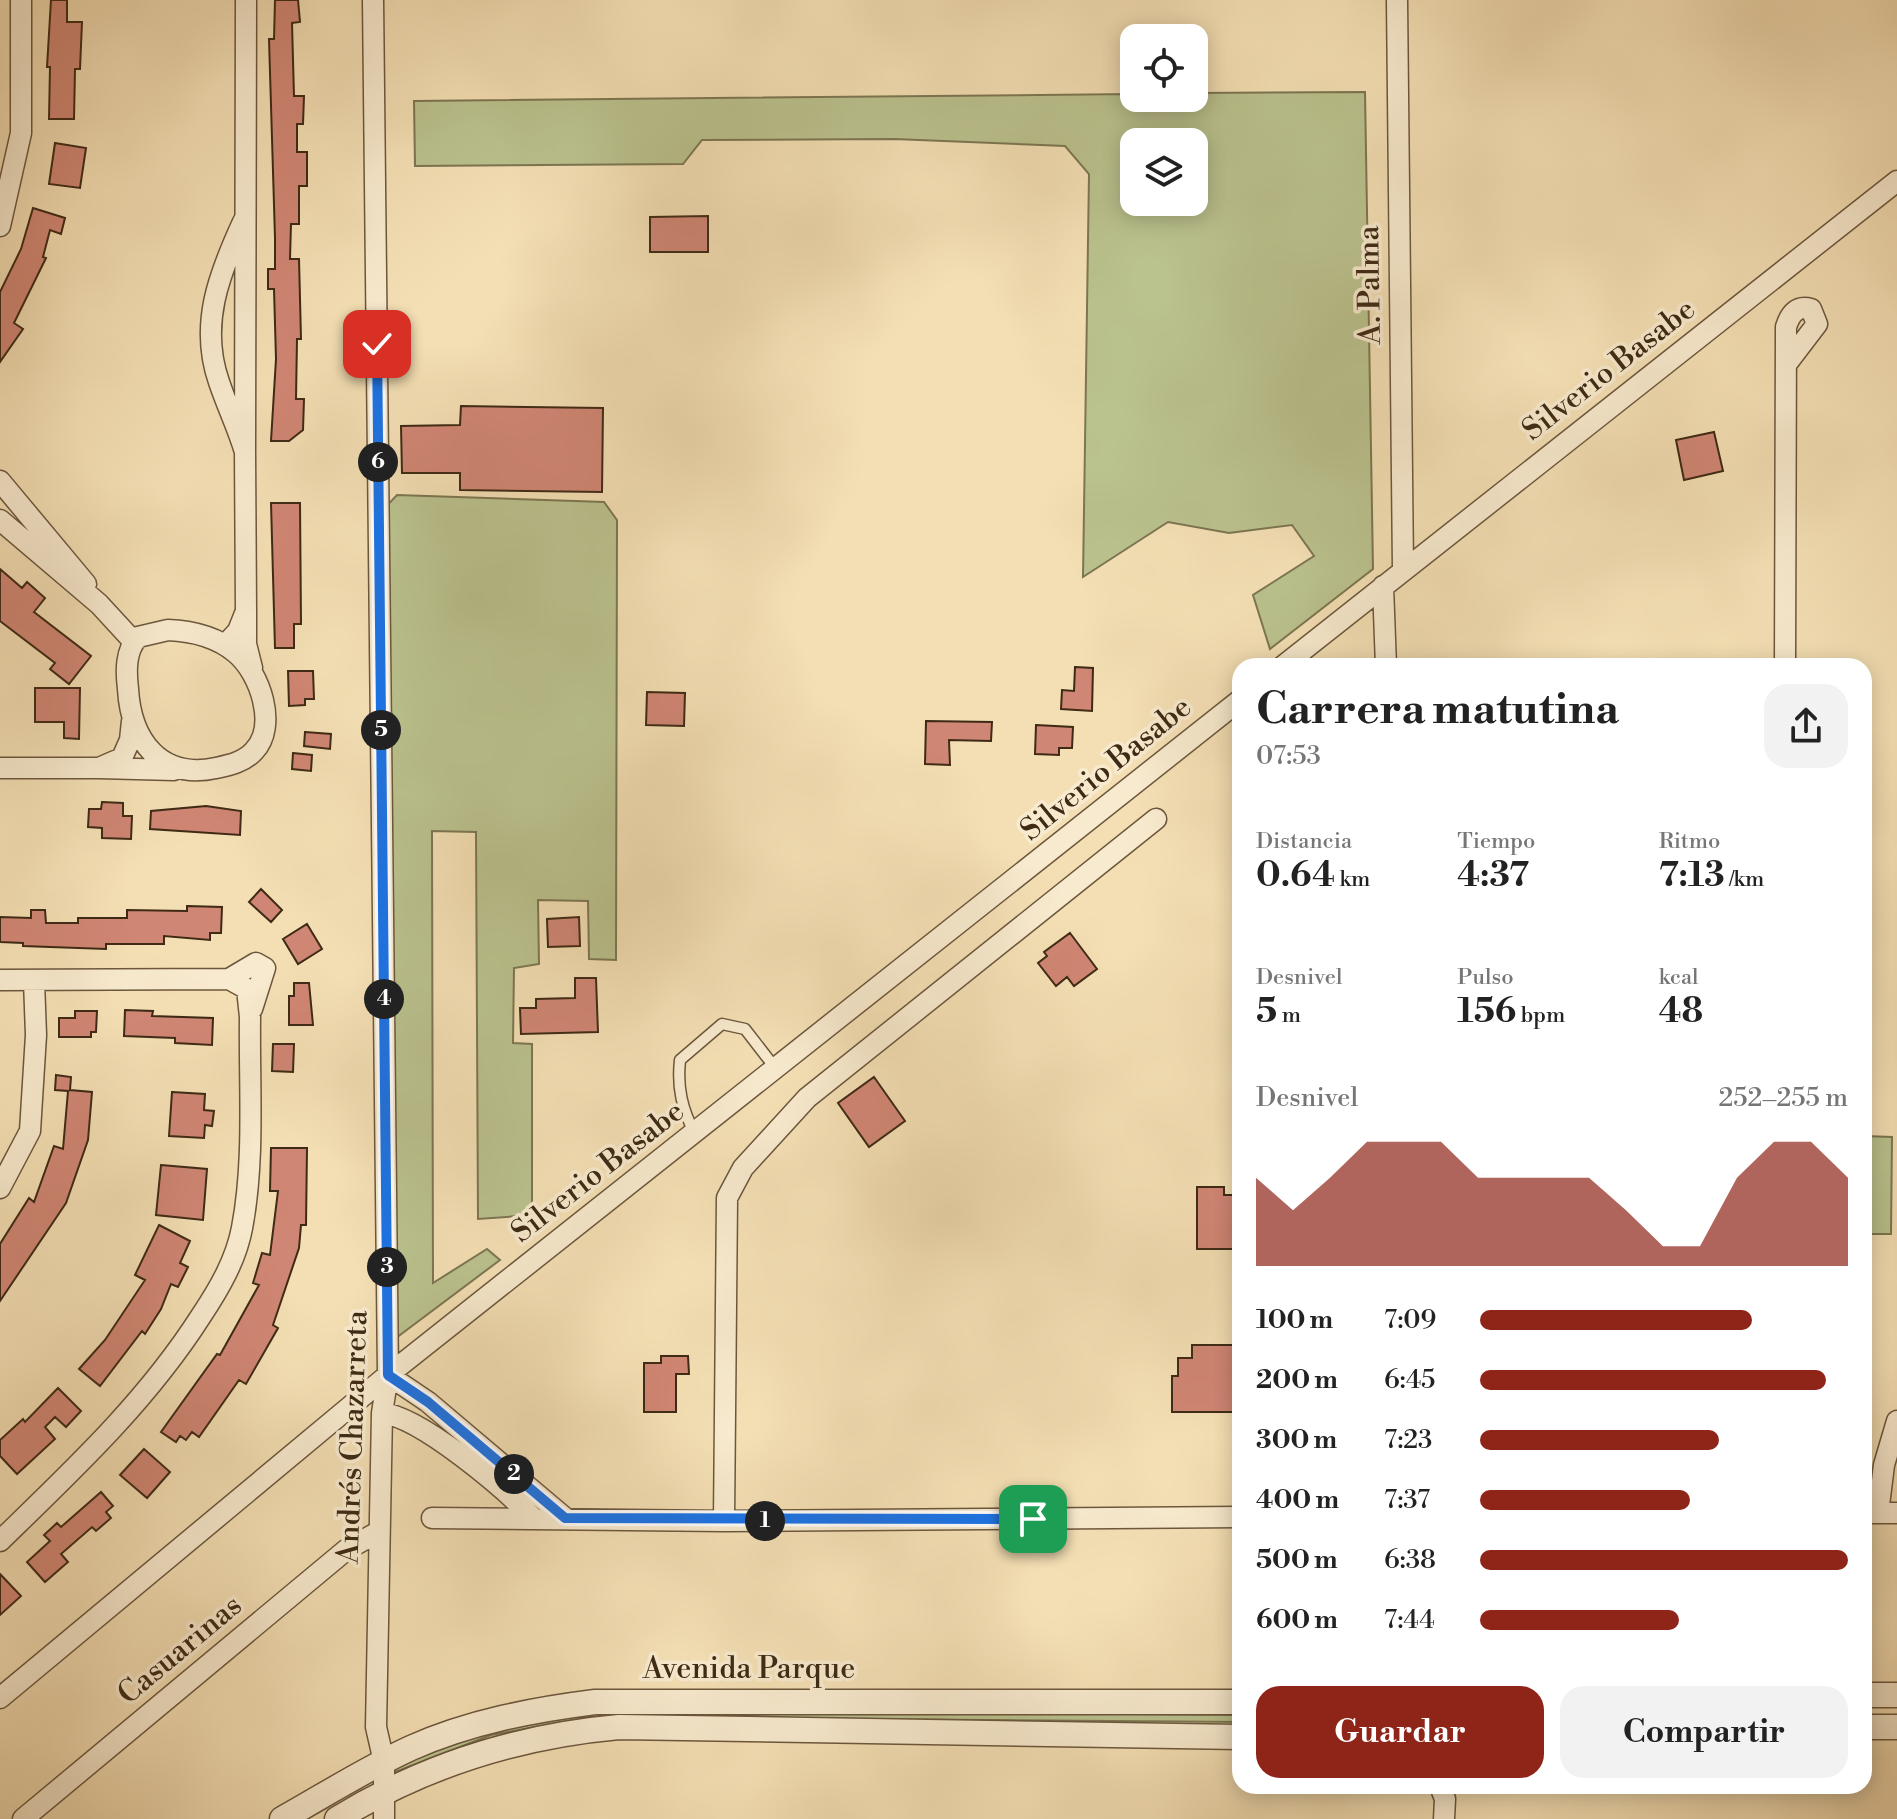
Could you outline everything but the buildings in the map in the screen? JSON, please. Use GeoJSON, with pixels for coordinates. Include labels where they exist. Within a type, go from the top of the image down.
{"type":"FeatureCollection","features":[{"type":"Feature","properties":{"kind":"street"},"geometry":{"type":"LineString","coordinates":[[0,226],[21,133],[21,0]]}},
{"type":"Feature","properties":{"kind":"street"},"geometry":{"type":"LineString","coordinates":[[0,768],[189,770],[238,763],[262,741],[266,717],[246,644],[243,222],[246,0]]}},
{"type":"Feature","properties":{"kind":"street","name":"Andrés Chazarreta"},"geometry":{"type":"LineString","coordinates":[[373,0],[388,1375],[382,1413],[376,1727],[384,1762],[384,1819]]}},
{"type":"Feature","properties":{"kind":"street","name":"A. Palma"},"geometry":{"type":"LineString","coordinates":[[1397,0],[1403,570]]}},
{"type":"Feature","properties":{"kind":"street","name":"Silverio Basabe"},"geometry":{"type":"LineString","coordinates":[[1293,658],[1897,181]]}},
{"type":"Feature","properties":{"kind":"street"},"geometry":{"type":"LineString","coordinates":[[243,222],[217,284],[210,343],[219,382],[245,452]]}},
{"type":"Feature","properties":{"kind":"street"},"geometry":{"type":"LineString","coordinates":[[1785,658],[1788,362]]}},
{"type":"Feature","properties":{"kind":"street"},"geometry":{"type":"LineString","coordinates":[[0,481],[77,570],[99,604]]}},
{"type":"Feature","properties":{"kind":"street"},"geometry":{"type":"LineString","coordinates":[[0,520],[99,604],[134,642]]}},
{"type":"Feature","properties":{"kind":"street"},"geometry":{"type":"LineString","coordinates":[[1383,586],[1386,658]]}},
{"type":"Feature","properties":{"kind":"street"},"geometry":{"type":"LineString","coordinates":[[225,645],[238,631],[246,611]]}},
{"type":"Feature","properties":{"kind":"street"},"geometry":{"type":"LineString","coordinates":[[99,768],[122,758],[130,740],[132,721],[127,666],[134,642],[147,634],[168,630],[201,634],[225,645],[245,661],[254,676]]}},
{"type":"Feature","properties":{"kind":"street","name":"Silverio Basabe"},"geometry":{"type":"LineString","coordinates":[[0,1698],[388,1375],[1232,706]]}},
{"type":"Feature","properties":{"kind":"street"},"geometry":{"type":"LineString","coordinates":[[132,721],[156,759],[189,770]]}},
{"type":"Feature","properties":{"kind":"street"},"geometry":{"type":"LineString","coordinates":[[724,1521],[727,1198],[733,1181],[807,1098],[1156,819]]}},
{"type":"Feature","properties":{"kind":"street"},"geometry":{"type":"LineString","coordinates":[[229,979],[249,964],[256,963],[265,968],[250,1017]]}},
{"type":"Feature","properties":{"kind":"street"},"geometry":{"type":"LineString","coordinates":[[0,980],[229,979],[247,989],[250,1017],[246,1197],[242,1229],[232,1262],[207,1307],[152,1386],[0,1541]]}},
{"type":"Feature","properties":{"kind":"street"},"geometry":{"type":"LineString","coordinates":[[0,1188],[22,1152],[30,1131],[36,1035],[34,981]]}},
{"type":"Feature","properties":{"kind":"street"},"geometry":{"type":"LineString","coordinates":[[388,1375],[428,1402],[565,1518]]}},
{"type":"Feature","properties":{"kind":"street"},"geometry":{"type":"LineString","coordinates":[[382,1413],[417,1424],[533,1518]]}},
{"type":"Feature","properties":{"kind":"street"},"geometry":{"type":"LineString","coordinates":[[1880,1513],[1884,1465],[1897,1421]]}},
{"type":"Feature","properties":{"kind":"street"},"geometry":{"type":"LineString","coordinates":[[432,1518],[724,1521],[1232,1517]]}},
{"type":"Feature","properties":{"kind":"street","name":"Casuarinas"},"geometry":{"type":"LineString","coordinates":[[23,1819],[346,1550],[378,1532]]}},
{"type":"Feature","properties":{"kind":"street"},"geometry":{"type":"LineString","coordinates":[[1872,1695],[1897,1695]]}},
{"type":"Feature","properties":{"kind":"street","name":"Avenida Parque"},"geometry":{"type":"LineString","coordinates":[[282,1819],[384,1762],[444,1736],[500,1719],[595,1702],[1232,1702]]}},
{"type":"Feature","properties":{"kind":"street","name":"Avenida Parque"},"geometry":{"type":"LineString","coordinates":[[337,1819],[385,1789],[502,1746],[544,1736],[619,1727],[1232,1737]]}},
{"type":"Feature","properties":{"kind":"street"},"geometry":{"type":"LineString","coordinates":[[1872,1727],[1897,1727]]}},
{"type":"Feature","properties":{"kind":"lane"},"geometry":{"type":"LineString","coordinates":[[695,1134],[684,1113],[678,1080],[680,1060],[722,1024],[745,1029],[776,1069]]}},
{"type":"Feature","properties":{"kind":"green space"},"geometry":{"type":"Polygon","coordinates":[[[1365,92],[1373,569],[1270,649],[1253,595],[1314,556],[1292,525],[1229,533],[1168,522],[1083,577],[1089,174],[1065,146],[894,139],[702,140],[683,164],[415,166],[414,101],[1120,94],[1120,112],[1208,112],[1208,93],[1365,92]]]}},
{"type":"Feature","properties":{"kind":"green space"},"geometry":{"type":"Polygon","coordinates":[[[397,495],[604,502],[617,520],[616,960],[589,959],[588,901],[538,900],[539,964],[514,968],[513,1043],[532,1044],[532,1215],[478,1219],[476,832],[432,831],[433,1283],[487,1249],[500,1260],[384,1347],[380,513],[397,495]]]}},
{"type":"Feature","properties":{"kind":"green space"},"geometry":{"type":"Polygon","coordinates":[[[1872,1136],[1892,1137],[1891,1234],[1872,1234],[1872,1136]]]}},
{"type":"Feature","properties":{"kind":"green space"},"geometry":{"type":"Polygon","coordinates":[[[590,1711],[1232,1715],[1232,1722],[590,1717],[491,1735],[393,1773],[393,1766],[489,1731],[590,1711]]]}},
{"type":"Feature","properties":{"kind":"route"},"geometry":{"type":"LineString","coordinates":[[377,344],[388,1375],[428,1402],[565,1518],[724,1521],[1033,1519]]}}]}
